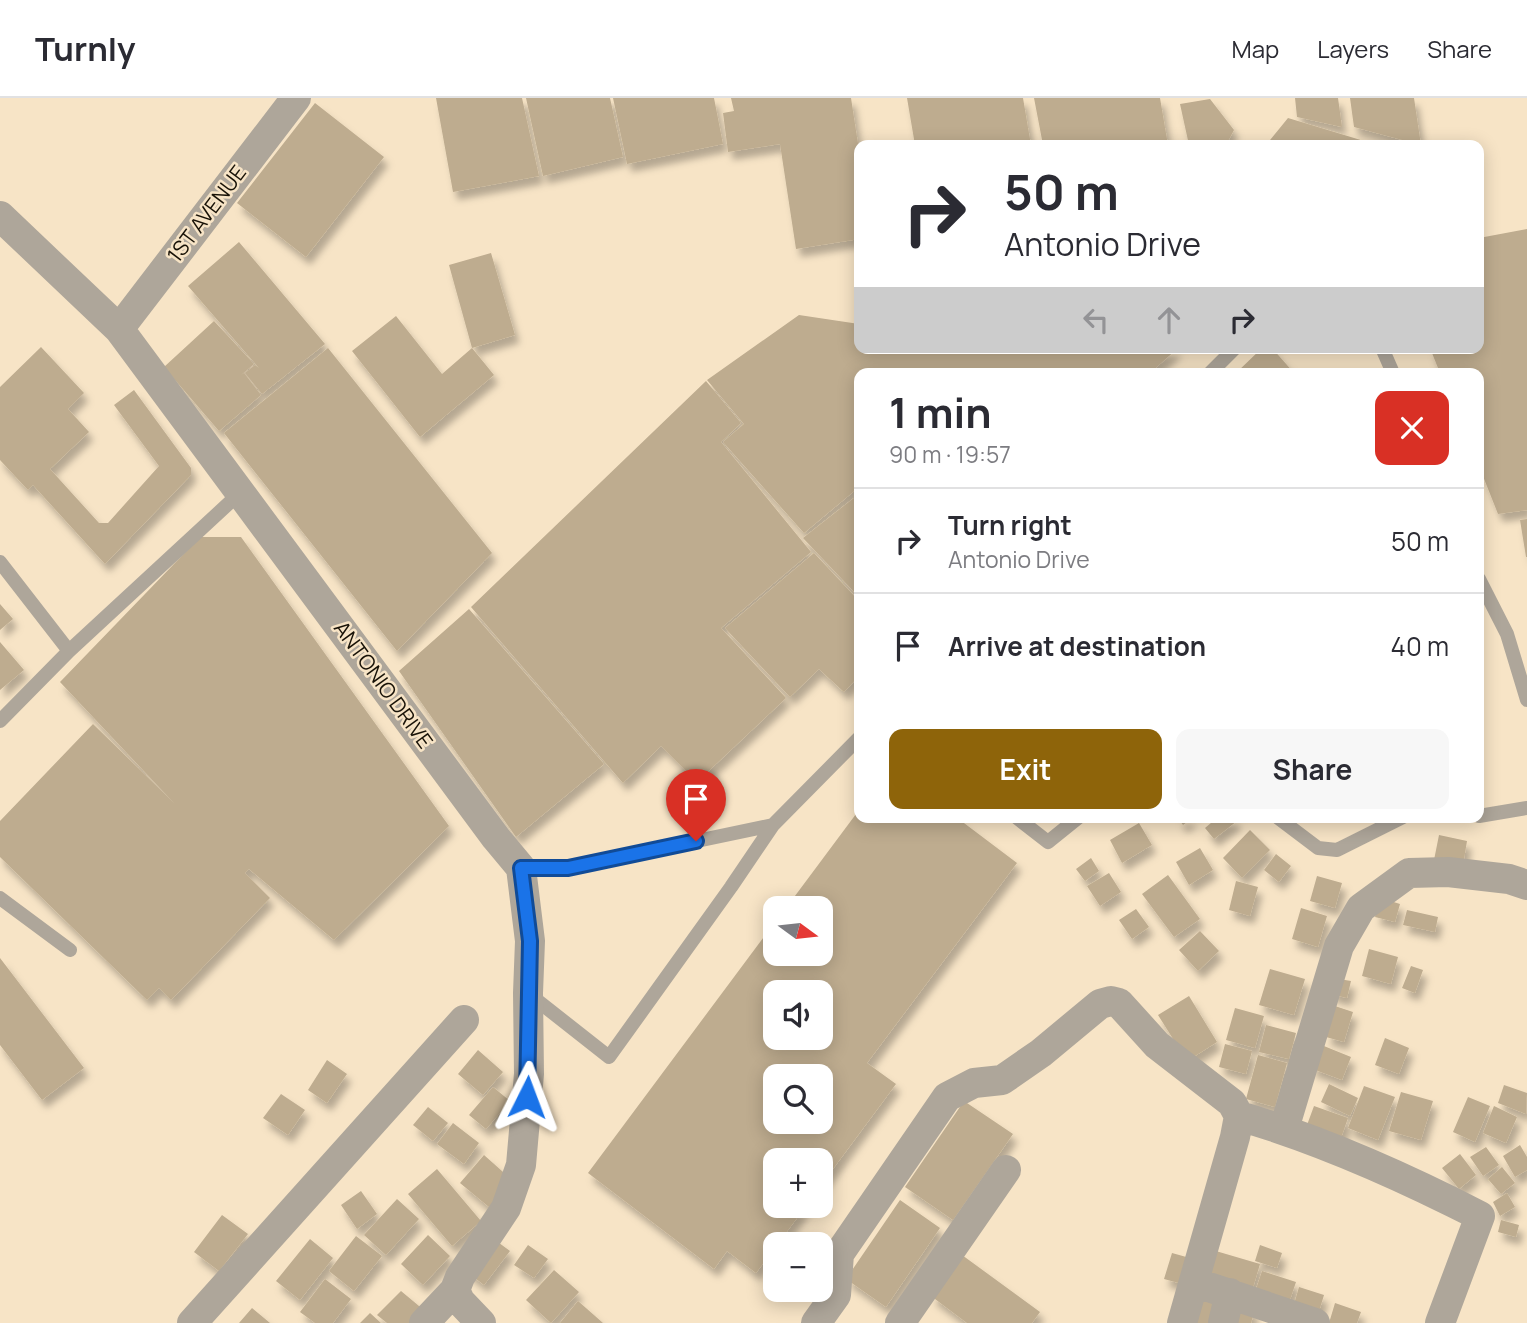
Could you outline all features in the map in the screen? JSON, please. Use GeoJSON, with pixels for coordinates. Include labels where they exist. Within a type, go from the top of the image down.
{"type":"FeatureCollection","features":[{"type":"Feature","properties":{"kind":"street","name":"1ST AVENUE"},"geometry":{"type":"LineString","coordinates":[[119,330],[296,98]]}},
{"type":"Feature","properties":{"kind":"street","name":"ANTONIO DRIVE"},"geometry":{"type":"LineString","coordinates":[[0,216],[119,330],[521,868]]}},
{"type":"Feature","properties":{"kind":"street"},"geometry":{"type":"LineString","coordinates":[[424,1323],[455,1290],[460,1277],[506,1208],[521,1165],[529,1074],[530,941],[521,868]]}},
{"type":"Feature","properties":{"kind":"street"},"geometry":{"type":"LineString","coordinates":[[1284,1129],[1339,946],[1361,908],[1409,873],[1448,872],[1508,879],[1527,886]]}},
{"type":"Feature","properties":{"kind":"street"},"geometry":{"type":"LineString","coordinates":[[816,1323],[836,1295],[839,1254],[947,1097],[974,1083],[1002,1080],[1041,1054],[1100,1004],[1111,1000],[1119,1003],[1157,1045],[1231,1103],[1239,1116],[1236,1137],[1182,1323]]}},
{"type":"Feature","properties":{"kind":"street"},"geometry":{"type":"LineString","coordinates":[[192,1323],[464,1020]]}},
{"type":"Feature","properties":{"kind":"street"},"geometry":{"type":"LineString","coordinates":[[1239,1116],[1284,1129],[1389,1171],[1480,1216],[1440,1323]]}},
{"type":"Feature","properties":{"kind":"street"},"geometry":{"type":"LineString","coordinates":[[901,1323],[1006,1170]]}},
{"type":"Feature","properties":{"kind":"street"},"geometry":{"type":"LineString","coordinates":[[1194,1282],[1315,1323]]}},
{"type":"Feature","properties":{"kind":"street"},"geometry":{"type":"LineString","coordinates":[[455,1290],[460,1301],[481,1323]]}},
{"type":"Feature","properties":{"kind":"street"},"geometry":{"type":"LineString","coordinates":[[1223,1323],[1230,1293]]}},
{"type":"Feature","properties":{"kind":"lane"},"geometry":{"type":"LineString","coordinates":[[1215,368],[1229,354]]}},
{"type":"Feature","properties":{"kind":"lane"},"geometry":{"type":"LineString","coordinates":[[0,721],[69,651],[241,492]]}},
{"type":"Feature","properties":{"kind":"lane"},"geometry":{"type":"LineString","coordinates":[[0,562],[69,651]]}},
{"type":"Feature","properties":{"kind":"lane"},"geometry":{"type":"LineString","coordinates":[[1484,589],[1507,634],[1527,700]]}},
{"type":"Feature","properties":{"kind":"lane"},"geometry":{"type":"LineString","coordinates":[[528,993],[609,1057],[773,825],[854,743]]}},
{"type":"Feature","properties":{"kind":"lane"},"geometry":{"type":"LineString","coordinates":[[1484,815],[1527,808]]}},
{"type":"Feature","properties":{"kind":"lane"},"geometry":{"type":"LineString","coordinates":[[1024,823],[1048,842],[1072,823]]}},
{"type":"Feature","properties":{"kind":"lane"},"geometry":{"type":"LineString","coordinates":[[1285,823],[1318,848],[1337,850],[1392,823]]}},
{"type":"Feature","properties":{"kind":"lane"},"geometry":{"type":"LineString","coordinates":[[521,868],[568,868],[773,825]]}},
{"type":"Feature","properties":{"kind":"lane"},"geometry":{"type":"LineString","coordinates":[[0,898],[70,950]]}},
{"type":"Feature","properties":{"kind":"building"},"geometry":{"type":"Polygon","coordinates":[[[436,98],[522,98],[539,176],[453,192],[436,98]]]}},
{"type":"Feature","properties":{"kind":"building"},"geometry":{"type":"Polygon","coordinates":[[[526,98],[610,98],[623,157],[543,176],[526,98]]]}},
{"type":"Feature","properties":{"kind":"building"},"geometry":{"type":"Polygon","coordinates":[[[613,98],[714,98],[723,144],[627,164],[613,98]]]}},
{"type":"Feature","properties":{"kind":"building"},"geometry":{"type":"Polygon","coordinates":[[[731,98],[851,98],[857,140],[854,140],[854,240],[796,249],[780,144],[728,152],[723,113],[734,111],[731,98]]]}},
{"type":"Feature","properties":{"kind":"building"},"geometry":{"type":"Polygon","coordinates":[[[907,98],[1023,98],[1030,140],[914,140],[907,98]]]}},
{"type":"Feature","properties":{"kind":"building"},"geometry":{"type":"Polygon","coordinates":[[[1034,98],[1160,98],[1167,140],[1042,140],[1034,98]]]}},
{"type":"Feature","properties":{"kind":"building"},"geometry":{"type":"Polygon","coordinates":[[[1295,98],[1338,98],[1342,127],[1297,117],[1295,98]]]}},
{"type":"Feature","properties":{"kind":"building"},"geometry":{"type":"Polygon","coordinates":[[[1350,98],[1414,98],[1420,140],[1402,140],[1354,127],[1350,98]]]}},
{"type":"Feature","properties":{"kind":"building"},"geometry":{"type":"Polygon","coordinates":[[[1210,99],[1234,130],[1229,140],[1188,140],[1180,104],[1210,99]]]}},
{"type":"Feature","properties":{"kind":"building"},"geometry":{"type":"Polygon","coordinates":[[[315,103],[384,157],[306,257],[237,203],[315,103]]]}},
{"type":"Feature","properties":{"kind":"building"},"geometry":{"type":"Polygon","coordinates":[[[1288,118],[1361,140],[1270,140],[1288,118]]]}},
{"type":"Feature","properties":{"kind":"building"},"geometry":{"type":"Polygon","coordinates":[[[1527,229],[1527,510],[1498,514],[1484,479],[1484,368],[1438,368],[1432,354],[1484,354],[1484,237],[1527,229]]]}},
{"type":"Feature","properties":{"kind":"building"},"geometry":{"type":"Polygon","coordinates":[[[239,242],[325,344],[262,394],[245,373],[255,365],[259,368],[188,286],[239,242]]]}},
{"type":"Feature","properties":{"kind":"building"},"geometry":{"type":"Polygon","coordinates":[[[491,253],[515,335],[472,348],[449,265],[491,253]]]}},
{"type":"Feature","properties":{"kind":"building"},"geometry":{"type":"Polygon","coordinates":[[[799,315],[854,323],[854,354],[1171,354],[1156,368],[854,368],[854,491],[804,533],[723,442],[744,424],[707,380],[799,315]]]}},
{"type":"Feature","properties":{"kind":"building"},"geometry":{"type":"Polygon","coordinates":[[[396,316],[442,374],[472,348],[494,375],[420,437],[352,351],[396,316]]]}},
{"type":"Feature","properties":{"kind":"building"},"geometry":{"type":"Polygon","coordinates":[[[214,321],[254,364],[241,375],[244,373],[261,395],[219,431],[164,367],[214,321]]]}},
{"type":"Feature","properties":{"kind":"building"},"geometry":{"type":"Polygon","coordinates":[[[41,347],[84,393],[68,409],[89,432],[50,469],[99,523],[108,523],[159,466],[114,405],[134,390],[191,468],[191,475],[105,564],[33,485],[28,490],[0,460],[0,387],[41,347]]]}},
{"type":"Feature","properties":{"kind":"building"},"geometry":{"type":"Polygon","coordinates":[[[328,348],[492,553],[397,651],[224,433],[328,348]]]}},
{"type":"Feature","properties":{"kind":"building"},"geometry":{"type":"Polygon","coordinates":[[[1256,354],[1277,354],[1290,368],[1241,368],[1256,354]]]}},
{"type":"Feature","properties":{"kind":"building"},"geometry":{"type":"Polygon","coordinates":[[[706,381],[741,423],[721,442],[811,552],[721,628],[786,698],[697,782],[661,746],[623,783],[471,607],[706,381]]]}},
{"type":"Feature","properties":{"kind":"building"},"geometry":{"type":"Polygon","coordinates":[[[854,498],[854,592],[803,538],[854,498]]]}},
{"type":"Feature","properties":{"kind":"building"},"geometry":{"type":"Polygon","coordinates":[[[1527,519],[1527,557],[1526,557],[1520,520],[1527,519]]]}},
{"type":"Feature","properties":{"kind":"building"},"geometry":{"type":"Polygon","coordinates":[[[200,537],[241,537],[449,826],[334,940],[249,869],[245,873],[270,898],[171,1000],[159,988],[147,1000],[0,857],[0,821],[93,724],[175,804],[60,682],[200,537]]]}},
{"type":"Feature","properties":{"kind":"building"},"geometry":{"type":"Polygon","coordinates":[[[814,553],[854,596],[854,681],[844,692],[819,669],[790,697],[725,628],[814,553]]]}},
{"type":"Feature","properties":{"kind":"building"},"geometry":{"type":"Polygon","coordinates":[[[0,604],[13,619],[0,630],[0,604]]]}},
{"type":"Feature","properties":{"kind":"building"},"geometry":{"type":"Polygon","coordinates":[[[469,609],[604,764],[516,837],[399,671],[469,609]]]}},
{"type":"Feature","properties":{"kind":"building"},"geometry":{"type":"Polygon","coordinates":[[[0,642],[24,670],[0,690],[0,642]]]}},
{"type":"Feature","properties":{"kind":"building"},"geometry":{"type":"Polygon","coordinates":[[[854,817],[854,823],[964,823],[1017,863],[867,1063],[896,1084],[833,1169],[833,1148],[763,1148],[763,1218],[797,1218],[787,1232],[763,1232],[763,1264],[756,1273],[727,1251],[714,1269],[588,1173],[763,938],[763,966],[833,966],[833,896],[795,896],[854,817]]]}},
{"type":"Feature","properties":{"kind":"building"},"geometry":{"type":"Polygon","coordinates":[[[1139,823],[1152,845],[1122,863],[1110,840],[1139,823]]]}},
{"type":"Feature","properties":{"kind":"building"},"geometry":{"type":"Polygon","coordinates":[[[1211,823],[1234,823],[1214,839],[1205,828],[1211,823]]]}},
{"type":"Feature","properties":{"kind":"building"},"geometry":{"type":"Polygon","coordinates":[[[1250,830],[1270,850],[1242,878],[1223,858],[1250,830]]]}},
{"type":"Feature","properties":{"kind":"building"},"geometry":{"type":"Polygon","coordinates":[[[1439,835],[1467,841],[1462,871],[1433,865],[1439,835]]]}},
{"type":"Feature","properties":{"kind":"building"},"geometry":{"type":"Polygon","coordinates":[[[1200,848],[1213,870],[1189,885],[1176,862],[1200,848]]]}},
{"type":"Feature","properties":{"kind":"building"},"geometry":{"type":"Polygon","coordinates":[[[1276,854],[1291,866],[1279,882],[1264,870],[1276,854]]]}},
{"type":"Feature","properties":{"kind":"building"},"geometry":{"type":"Polygon","coordinates":[[[1091,858],[1099,871],[1085,881],[1076,869],[1091,858]]]}},
{"type":"Feature","properties":{"kind":"building"},"geometry":{"type":"Polygon","coordinates":[[[1109,873],[1121,892],[1100,906],[1087,886],[1109,873]]]}},
{"type":"Feature","properties":{"kind":"building"},"geometry":{"type":"Polygon","coordinates":[[[1168,875],[1200,919],[1174,937],[1142,894],[1168,875]]]}},
{"type":"Feature","properties":{"kind":"building"},"geometry":{"type":"Polygon","coordinates":[[[1317,876],[1342,883],[1335,908],[1310,901],[1317,876]]]}},
{"type":"Feature","properties":{"kind":"building"},"geometry":{"type":"Polygon","coordinates":[[[1236,881],[1258,887],[1250,916],[1229,910],[1236,881]]]}},
{"type":"Feature","properties":{"kind":"building"},"geometry":{"type":"Polygon","coordinates":[[[1381,898],[1400,904],[1395,922],[1375,917],[1381,898]]]}},
{"type":"Feature","properties":{"kind":"building"},"geometry":{"type":"Polygon","coordinates":[[[1301,908],[1327,916],[1318,947],[1292,939],[1301,908]]]}},
{"type":"Feature","properties":{"kind":"building"},"geometry":{"type":"Polygon","coordinates":[[[1136,909],[1149,927],[1132,939],[1119,920],[1136,909]]]}},
{"type":"Feature","properties":{"kind":"building"},"geometry":{"type":"Polygon","coordinates":[[[1407,910],[1438,917],[1435,932],[1403,925],[1407,910]]]}},
{"type":"Feature","properties":{"kind":"building"},"geometry":{"type":"Polygon","coordinates":[[[1200,931],[1219,951],[1198,971],[1179,950],[1200,931]]]}},
{"type":"Feature","properties":{"kind":"building"},"geometry":{"type":"Polygon","coordinates":[[[1369,949],[1398,957],[1391,984],[1362,976],[1369,949]]]}},
{"type":"Feature","properties":{"kind":"building"},"geometry":{"type":"Polygon","coordinates":[[[0,958],[84,1068],[42,1100],[0,1045],[0,958]]]}},
{"type":"Feature","properties":{"kind":"building"},"geometry":{"type":"Polygon","coordinates":[[[1411,966],[1423,970],[1415,993],[1402,988],[1411,966]]]}},
{"type":"Feature","properties":{"kind":"building"},"geometry":{"type":"Polygon","coordinates":[[[1270,969],[1305,979],[1294,1015],[1259,1005],[1270,969]]]}},
{"type":"Feature","properties":{"kind":"building"},"geometry":{"type":"Polygon","coordinates":[[[1333,978],[1351,981],[1347,998],[1330,994],[1333,978]]]}},
{"type":"Feature","properties":{"kind":"building"},"geometry":{"type":"Polygon","coordinates":[[[1189,996],[1217,1042],[1187,1061],[1158,1015],[1189,996]]]}},
{"type":"Feature","properties":{"kind":"building"},"geometry":{"type":"Polygon","coordinates":[[[1335,1006],[1353,1012],[1344,1042],[1326,1037],[1335,1006]]]}},
{"type":"Feature","properties":{"kind":"building"},"geometry":{"type":"Polygon","coordinates":[[[1235,1008],[1264,1016],[1255,1048],[1226,1040],[1235,1008]]]}},
{"type":"Feature","properties":{"kind":"building"},"geometry":{"type":"Polygon","coordinates":[[[1266,1025],[1296,1033],[1289,1059],[1259,1052],[1266,1025]]]}},
{"type":"Feature","properties":{"kind":"building"},"geometry":{"type":"Polygon","coordinates":[[[1385,1038],[1409,1048],[1399,1074],[1375,1065],[1385,1038]]]}},
{"type":"Feature","properties":{"kind":"building"},"geometry":{"type":"Polygon","coordinates":[[[1225,1044],[1252,1051],[1246,1074],[1219,1067],[1225,1044]]]}},
{"type":"Feature","properties":{"kind":"building"},"geometry":{"type":"Polygon","coordinates":[[[1319,1044],[1351,1057],[1342,1080],[1310,1068],[1319,1044]]]}},
{"type":"Feature","properties":{"kind":"building"},"geometry":{"type":"Polygon","coordinates":[[[478,1050],[503,1072],[483,1095],[458,1074],[478,1050]]]}},
{"type":"Feature","properties":{"kind":"building"},"geometry":{"type":"Polygon","coordinates":[[[1258,1055],[1287,1063],[1275,1107],[1246,1099],[1258,1055]]]}},
{"type":"Feature","properties":{"kind":"building"},"geometry":{"type":"Polygon","coordinates":[[[327,1060],[347,1074],[327,1103],[308,1090],[327,1060]]]}},
{"type":"Feature","properties":{"kind":"building"},"geometry":{"type":"Polygon","coordinates":[[[1329,1084],[1358,1098],[1350,1116],[1321,1102],[1329,1084]]]}},
{"type":"Feature","properties":{"kind":"building"},"geometry":{"type":"Polygon","coordinates":[[[1504,1085],[1527,1093],[1526,1114],[1498,1103],[1504,1085]]]}},
{"type":"Feature","properties":{"kind":"building"},"geometry":{"type":"Polygon","coordinates":[[[1364,1086],[1395,1097],[1378,1140],[1348,1128],[1364,1086]]]}},
{"type":"Feature","properties":{"kind":"building"},"geometry":{"type":"Polygon","coordinates":[[[493,1087],[510,1101],[486,1129],[469,1115],[493,1087]]]}},
{"type":"Feature","properties":{"kind":"building"},"geometry":{"type":"Polygon","coordinates":[[[1401,1092],[1433,1101],[1421,1140],[1389,1131],[1401,1092]]]}},
{"type":"Feature","properties":{"kind":"building"},"geometry":{"type":"Polygon","coordinates":[[[281,1094],[305,1110],[288,1135],[263,1118],[281,1094]]]}},
{"type":"Feature","properties":{"kind":"building"},"geometry":{"type":"Polygon","coordinates":[[[1468,1097],[1490,1106],[1475,1142],[1453,1132],[1468,1097]]]}},
{"type":"Feature","properties":{"kind":"building"},"geometry":{"type":"Polygon","coordinates":[[[964,1101],[1013,1134],[953,1220],[905,1187],[964,1101]]]}},
{"type":"Feature","properties":{"kind":"building"},"geometry":{"type":"Polygon","coordinates":[[[1314,1106],[1348,1118],[1341,1138],[1307,1125],[1314,1106]]]}},
{"type":"Feature","properties":{"kind":"building"},"geometry":{"type":"Polygon","coordinates":[[[1494,1106],[1517,1117],[1506,1143],[1483,1133],[1494,1106]]]}},
{"type":"Feature","properties":{"kind":"building"},"geometry":{"type":"Polygon","coordinates":[[[428,1107],[448,1123],[433,1141],[413,1125],[428,1107]]]}},
{"type":"Feature","properties":{"kind":"building"},"geometry":{"type":"Polygon","coordinates":[[[453,1123],[479,1143],[464,1164],[437,1144],[453,1123]]]}},
{"type":"Feature","properties":{"kind":"building"},"geometry":{"type":"Polygon","coordinates":[[[1520,1145],[1527,1157],[1527,1170],[1515,1177],[1503,1156],[1520,1145]]]}},
{"type":"Feature","properties":{"kind":"building"},"geometry":{"type":"Polygon","coordinates":[[[1486,1147],[1499,1165],[1483,1176],[1470,1157],[1486,1147]]]}},
{"type":"Feature","properties":{"kind":"building"},"geometry":{"type":"Polygon","coordinates":[[[1460,1154],[1476,1175],[1459,1189],[1442,1168],[1460,1154]]]}},
{"type":"Feature","properties":{"kind":"building"},"geometry":{"type":"Polygon","coordinates":[[[484,1155],[512,1180],[489,1207],[460,1183],[484,1155]]]}},
{"type":"Feature","properties":{"kind":"building"},"geometry":{"type":"Polygon","coordinates":[[[1502,1167],[1515,1183],[1501,1194],[1488,1179],[1502,1167]]]}},
{"type":"Feature","properties":{"kind":"building"},"geometry":{"type":"Polygon","coordinates":[[[437,1169],[481,1221],[452,1246],[408,1194],[437,1169]]]}},
{"type":"Feature","properties":{"kind":"building"},"geometry":{"type":"Polygon","coordinates":[[[361,1191],[377,1214],[357,1229],[341,1205],[361,1191]]]}},
{"type":"Feature","properties":{"kind":"building"},"geometry":{"type":"Polygon","coordinates":[[[1507,1193],[1515,1207],[1500,1216],[1493,1202],[1507,1193]]]}},
{"type":"Feature","properties":{"kind":"building"},"geometry":{"type":"Polygon","coordinates":[[[397,1199],[419,1219],[386,1255],[364,1235],[397,1199]]]}},
{"type":"Feature","properties":{"kind":"building"},"geometry":{"type":"Polygon","coordinates":[[[900,1200],[940,1228],[886,1307],[846,1279],[900,1200]]]}},
{"type":"Feature","properties":{"kind":"building"},"geometry":{"type":"Polygon","coordinates":[[[222,1215],[248,1234],[219,1271],[194,1252],[222,1215]]]}},
{"type":"Feature","properties":{"kind":"building"},"geometry":{"type":"Polygon","coordinates":[[[1501,1220],[1519,1225],[1516,1237],[1498,1232],[1501,1220]]]}},
{"type":"Feature","properties":{"kind":"building"},"geometry":{"type":"Polygon","coordinates":[[[428,1235],[450,1256],[423,1285],[401,1264],[428,1235]]]}},
{"type":"Feature","properties":{"kind":"building"},"geometry":{"type":"Polygon","coordinates":[[[356,1236],[382,1256],[354,1291],[329,1271],[356,1236]]]}},
{"type":"Feature","properties":{"kind":"building"},"geometry":{"type":"Polygon","coordinates":[[[491,1237],[510,1251],[484,1285],[466,1271],[491,1237]]]}},
{"type":"Feature","properties":{"kind":"building"},"geometry":{"type":"Polygon","coordinates":[[[310,1239],[333,1258],[300,1300],[276,1281],[310,1239]]]}},
{"type":"Feature","properties":{"kind":"building"},"geometry":{"type":"Polygon","coordinates":[[[528,1245],[548,1259],[534,1278],[514,1265],[528,1245]]]}},
{"type":"Feature","properties":{"kind":"building"},"geometry":{"type":"Polygon","coordinates":[[[1260,1245],[1282,1253],[1277,1268],[1255,1261],[1260,1245]]]}},
{"type":"Feature","properties":{"kind":"building"},"geometry":{"type":"Polygon","coordinates":[[[1209,1249],[1260,1264],[1252,1291],[1201,1275],[1209,1249]]]}},
{"type":"Feature","properties":{"kind":"building"},"geometry":{"type":"Polygon","coordinates":[[[1172,1253],[1197,1260],[1190,1286],[1164,1279],[1172,1253]]]}},
{"type":"Feature","properties":{"kind":"building"},"geometry":{"type":"Polygon","coordinates":[[[962,1255],[1040,1312],[1032,1323],[967,1323],[931,1296],[962,1255]]]}},
{"type":"Feature","properties":{"kind":"building"},"geometry":{"type":"Polygon","coordinates":[[[554,1270],[579,1292],[551,1323],[526,1300],[554,1270]]]}},
{"type":"Feature","properties":{"kind":"building"},"geometry":{"type":"Polygon","coordinates":[[[1262,1271],[1296,1282],[1287,1309],[1253,1298],[1262,1271]]]}},
{"type":"Feature","properties":{"kind":"building"},"geometry":{"type":"Polygon","coordinates":[[[325,1279],[351,1299],[333,1323],[315,1323],[300,1312],[325,1279]]]}},
{"type":"Feature","properties":{"kind":"building"},"geometry":{"type":"Polygon","coordinates":[[[1299,1287],[1324,1295],[1317,1318],[1292,1311],[1299,1287]]]}},
{"type":"Feature","properties":{"kind":"building"},"geometry":{"type":"Polygon","coordinates":[[[401,1291],[425,1311],[413,1323],[387,1323],[377,1315],[401,1291]]]}},
{"type":"Feature","properties":{"kind":"building"},"geometry":{"type":"Polygon","coordinates":[[[1192,1294],[1216,1300],[1210,1323],[1183,1323],[1192,1294]]]}},
{"type":"Feature","properties":{"kind":"building"},"geometry":{"type":"Polygon","coordinates":[[[578,1301],[603,1323],[560,1323],[578,1301]]]}},
{"type":"Feature","properties":{"kind":"building"},"geometry":{"type":"Polygon","coordinates":[[[1235,1303],[1255,1310],[1251,1323],[1230,1323],[1235,1303]]]}},
{"type":"Feature","properties":{"kind":"building"},"geometry":{"type":"Polygon","coordinates":[[[1335,1303],[1361,1312],[1357,1323],[1329,1323],[1335,1303]]]}},
{"type":"Feature","properties":{"kind":"building"},"geometry":{"type":"Polygon","coordinates":[[[252,1308],[270,1323],[239,1323],[252,1308]]]}},
{"type":"Feature","properties":{"kind":"building"},"geometry":{"type":"Polygon","coordinates":[[[370,1313],[381,1323],[360,1323],[370,1313]]]}},
{"type":"Feature","properties":{"kind":"route"},"geometry":{"type":"LineString","coordinates":[[527,1097],[530,941],[521,868],[568,868],[696,841]]}}]}
